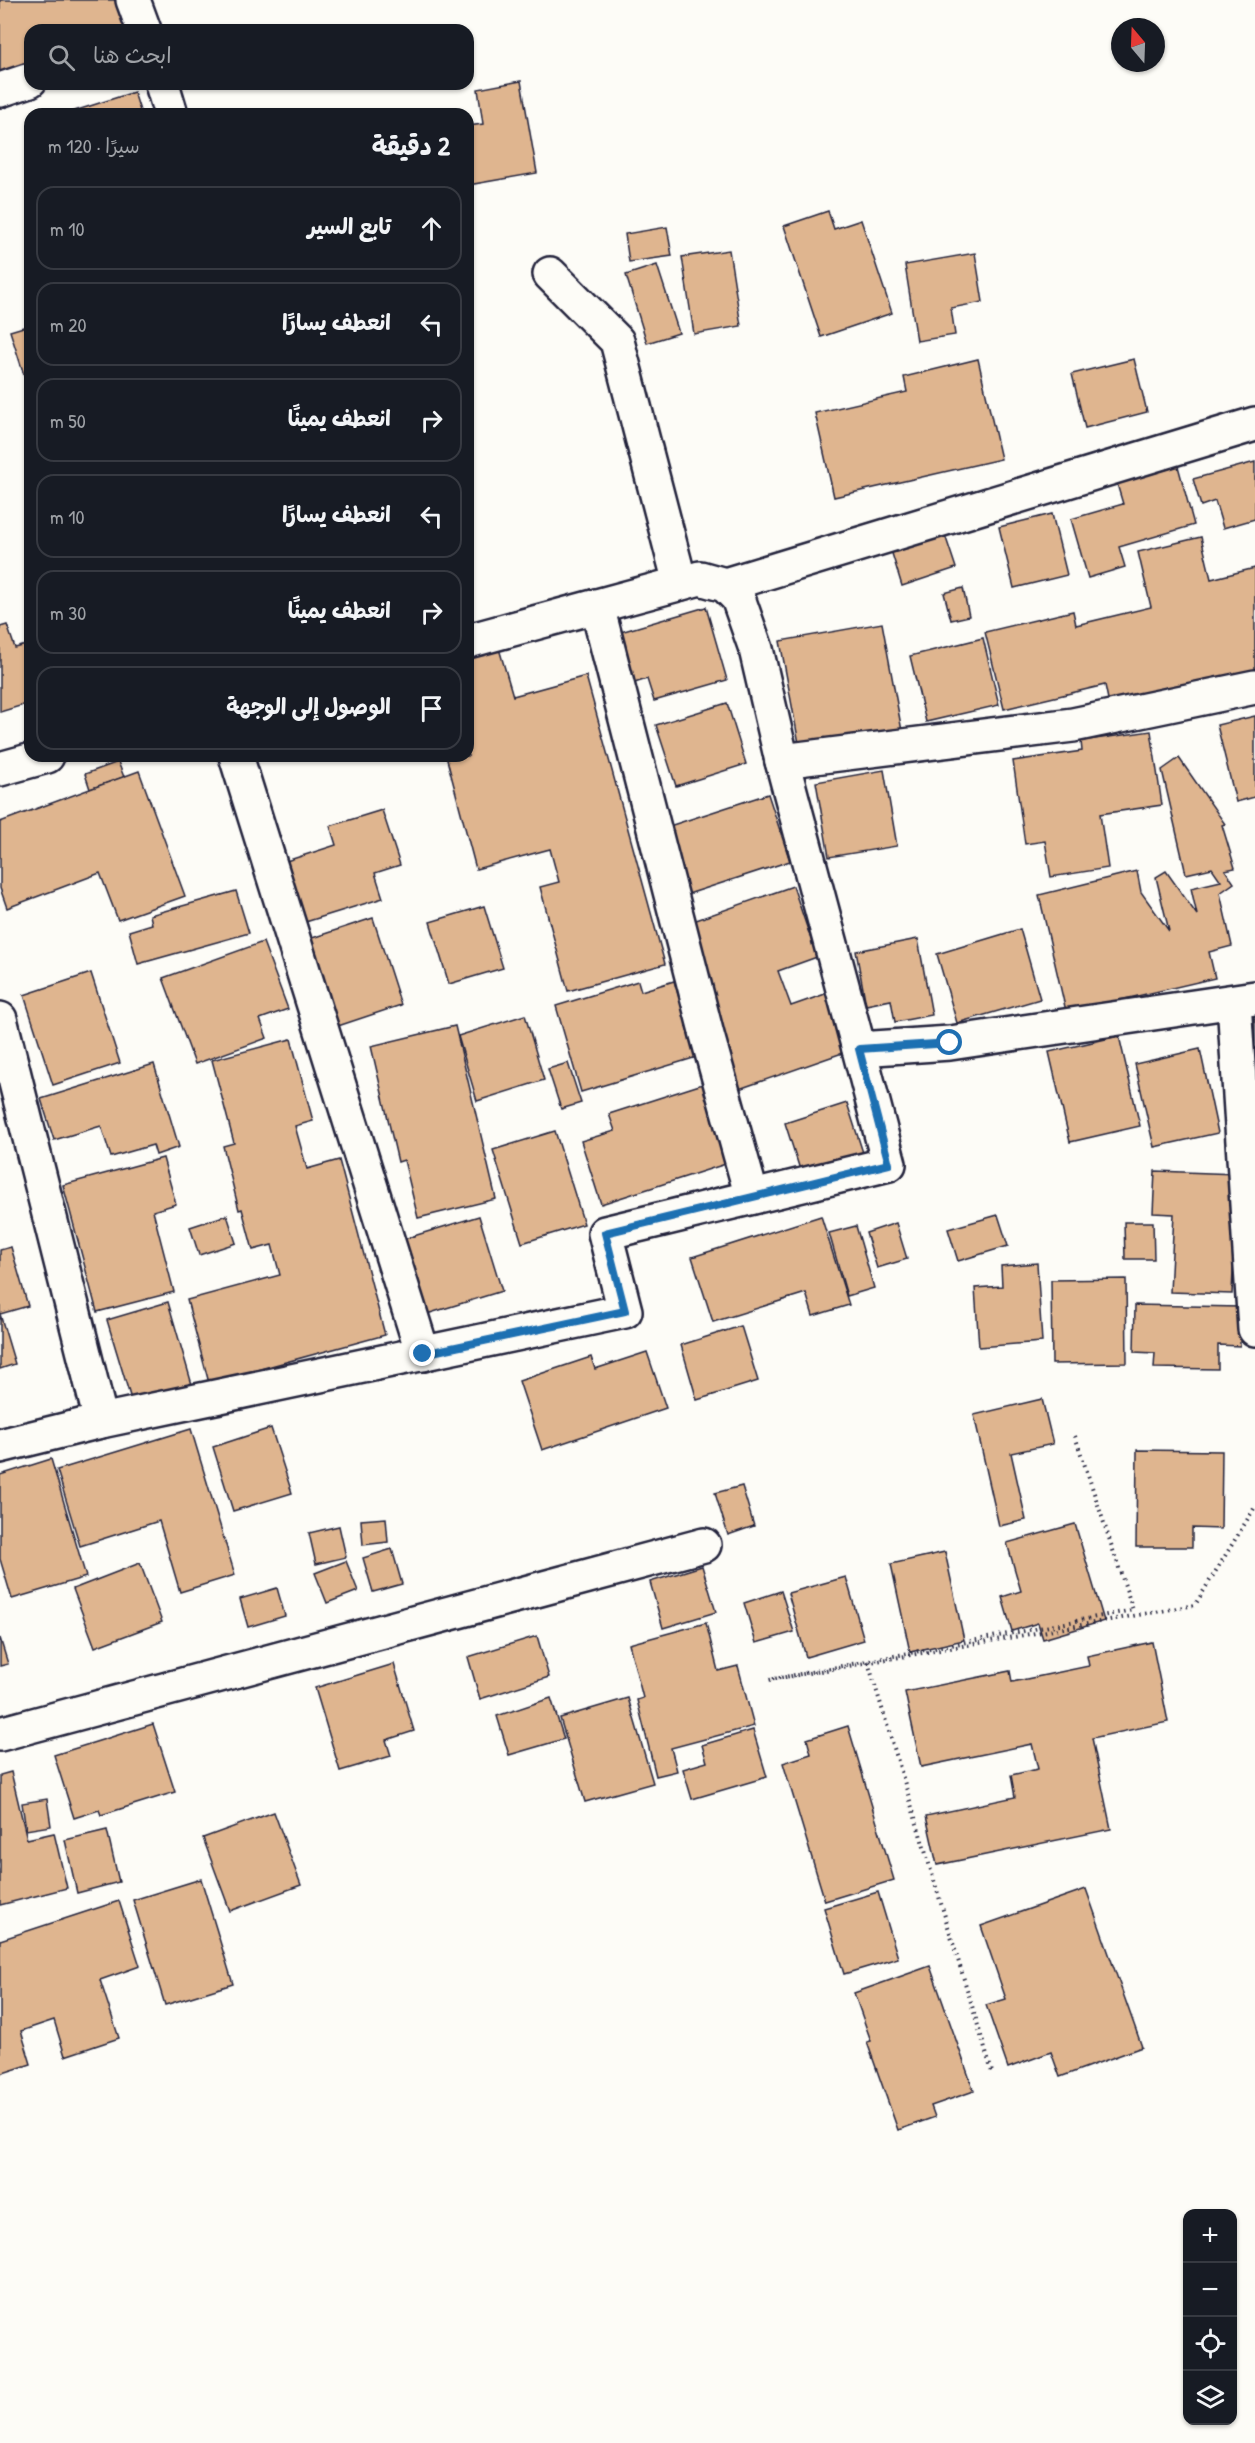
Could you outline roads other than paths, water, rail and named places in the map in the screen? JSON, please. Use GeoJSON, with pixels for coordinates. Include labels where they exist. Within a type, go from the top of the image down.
{"type":"FeatureCollection","features":[{"type":"Feature","properties":{"kind":"street"},"geometry":{"type":"LineString","coordinates":[[133,0],[142,24]]}},
{"type":"Feature","properties":{"kind":"street"},"geometry":{"type":"LineString","coordinates":[[0,90],[24,82]]}},
{"type":"Feature","properties":{"kind":"street"},"geometry":{"type":"LineString","coordinates":[[164,90],[169,108]]}},
{"type":"Feature","properties":{"kind":"street"},"geometry":{"type":"LineString","coordinates":[[550,274],[617,341],[680,583]]}},
{"type":"Feature","properties":{"kind":"street"},"geometry":{"type":"LineString","coordinates":[[725,585],[1255,424]]}},
{"type":"Feature","properties":{"kind":"street"},"geometry":{"type":"LineString","coordinates":[[0,1446],[101,1421],[625,1311],[605,1233],[889,1164],[782,761],[756,649],[738,598],[725,585],[700,578],[474,639]]}},
{"type":"Feature","properties":{"kind":"street"},"geometry":{"type":"LineString","coordinates":[[597,606],[752,1197]]}},
{"type":"Feature","properties":{"kind":"street"},"geometry":{"type":"LineString","coordinates":[[782,761],[1073,725],[1255,687]]}},
{"type":"Feature","properties":{"kind":"street"},"geometry":{"type":"LineString","coordinates":[[0,769],[25,762]]}},
{"type":"Feature","properties":{"kind":"street"},"geometry":{"type":"LineString","coordinates":[[238,762],[423,1354]]}},
{"type":"Feature","properties":{"kind":"street"},"geometry":{"type":"LineString","coordinates":[[859,1049],[950,1043],[1244,1000],[1255,1329]]}},
{"type":"Feature","properties":{"kind":"street"},"geometry":{"type":"LineString","coordinates":[[0,1019],[101,1421]]}},
{"type":"Feature","properties":{"kind":"street"},"geometry":{"type":"LineString","coordinates":[[0,1734],[704,1545]]}}]}
